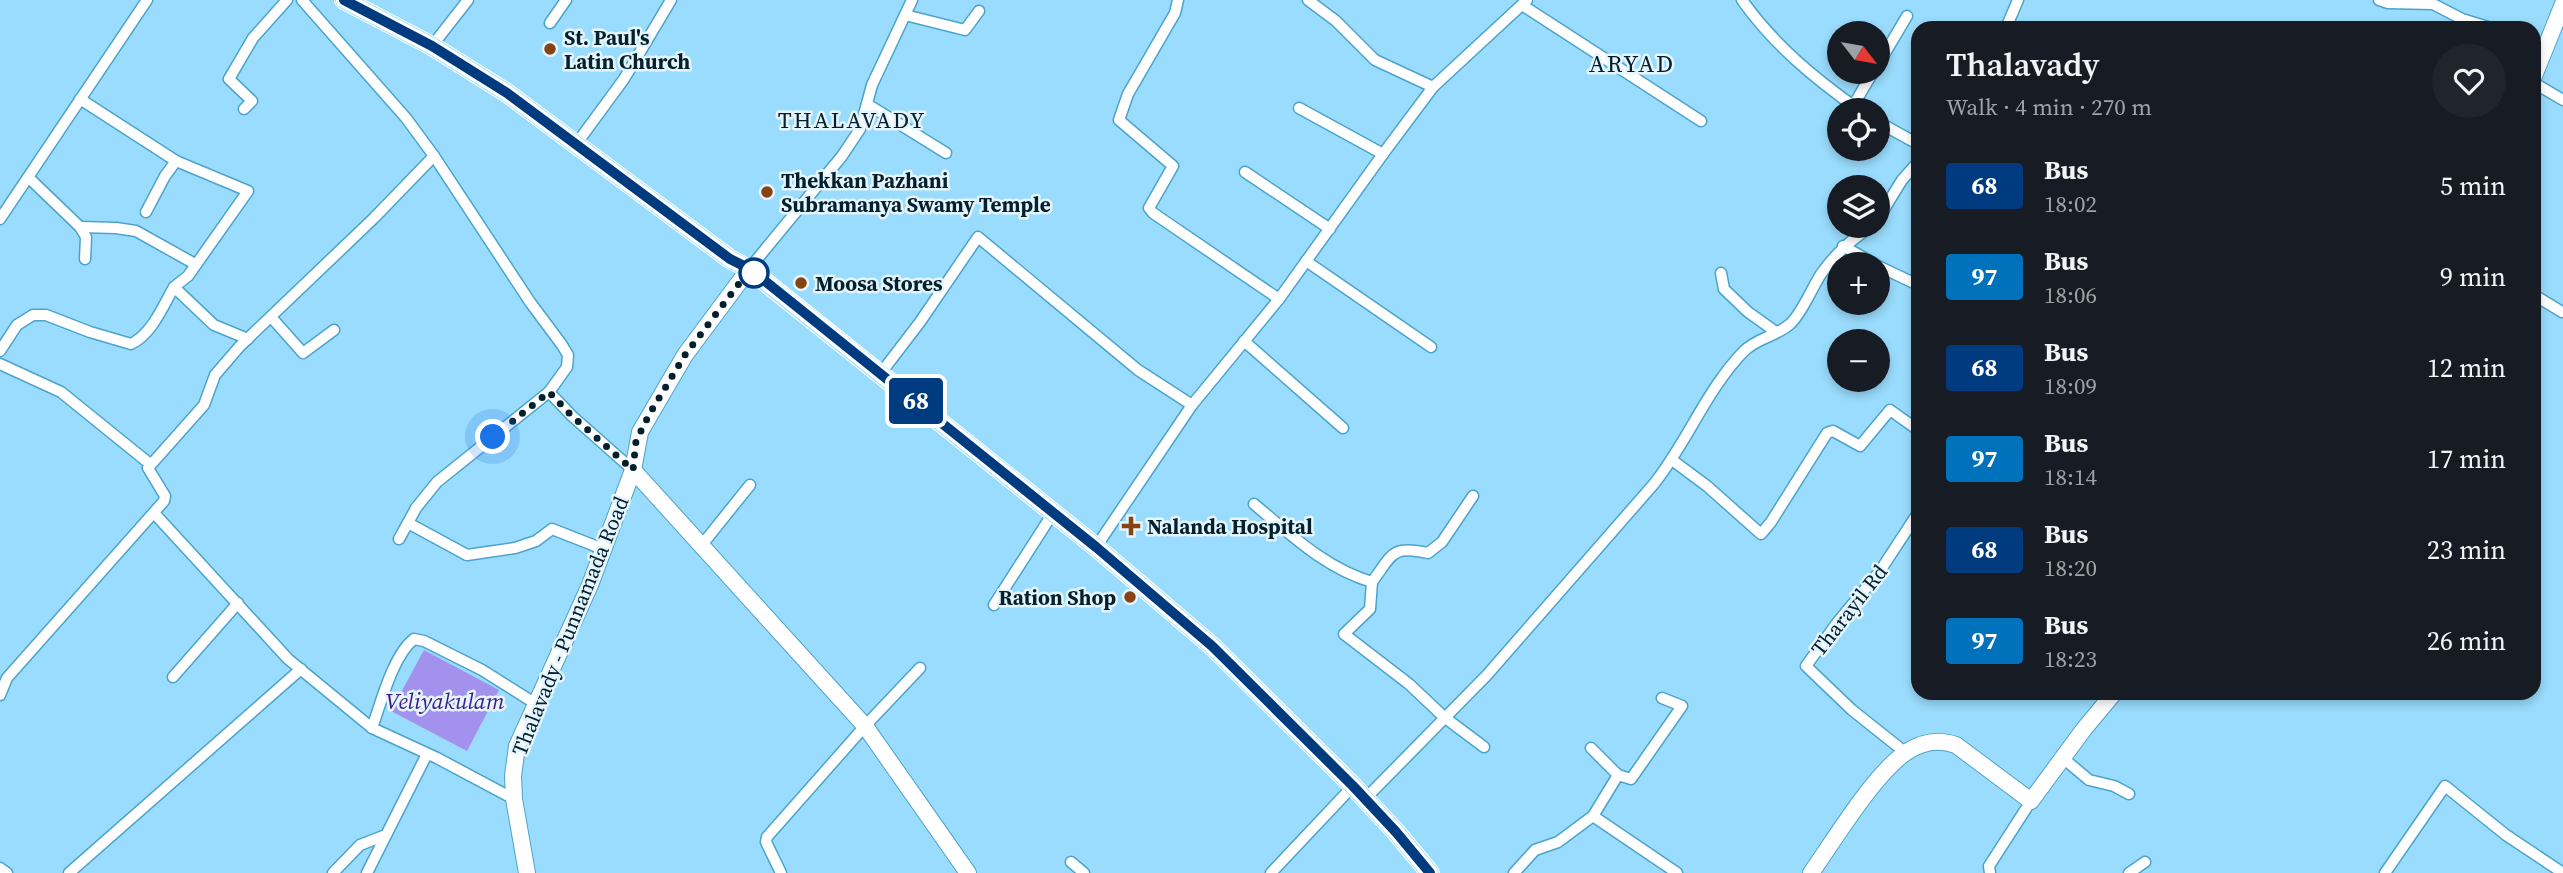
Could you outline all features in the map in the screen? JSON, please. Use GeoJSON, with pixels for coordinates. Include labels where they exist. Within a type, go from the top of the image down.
{"type":"FeatureCollection","features":[{"type":"Feature","properties":{"kind":"main road"},"geometry":{"type":"LineString","coordinates":[[344,0],[432,46],[507,93],[730,259],[750,269],[881,373],[1096,547],[1212,646],[1359,792],[1430,873]]}},
{"type":"Feature","properties":{"kind":"main road"},"geometry":{"type":"LineString","coordinates":[[2541,45],[2563,4]]}},
{"type":"Feature","properties":{"kind":"main road","name":"Thalavady - Punnamada Road"},"geometry":{"type":"LineString","coordinates":[[527,873],[514,799],[514,755],[590,584],[633,470],[636,441],[685,355],[750,269]]}},
{"type":"Feature","properties":{"kind":"main road"},"geometry":{"type":"LineString","coordinates":[[633,470],[864,726],[968,873]]}},
{"type":"Feature","properties":{"kind":"main road"},"geometry":{"type":"LineString","coordinates":[[1811,873],[1881,778],[1906,752],[1942,740],[1956,745],[2031,801],[2109,700]]}},
{"type":"Feature","properties":{"kind":"street"},"geometry":{"type":"LineString","coordinates":[[0,219],[146,0]]}},
{"type":"Feature","properties":{"kind":"street"},"geometry":{"type":"LineString","coordinates":[[244,109],[252,101],[229,79],[253,38],[287,0]]}},
{"type":"Feature","properties":{"kind":"street"},"geometry":{"type":"LineString","coordinates":[[302,0],[406,118],[568,355],[567,368],[549,392],[437,482],[416,508],[399,539]]}},
{"type":"Feature","properties":{"kind":"street"},"geometry":{"type":"LineString","coordinates":[[432,46],[468,0]]}},
{"type":"Feature","properties":{"kind":"street"},"geometry":{"type":"LineString","coordinates":[[550,23],[566,0]]}},
{"type":"Feature","properties":{"kind":"street"},"geometry":{"type":"LineString","coordinates":[[577,143],[624,79],[671,0]]}},
{"type":"Feature","properties":{"kind":"street","name":"Thalavady - Punnamada Road"},"geometry":{"type":"LineString","coordinates":[[750,269],[842,156],[860,129],[872,85],[912,0]]}},
{"type":"Feature","properties":{"kind":"street"},"geometry":{"type":"LineString","coordinates":[[1178,0],[1175,13],[1128,94],[1119,120],[1173,166],[1149,208],[1153,213],[1279,299]]}},
{"type":"Feature","properties":{"kind":"street"},"geometry":{"type":"LineString","coordinates":[[1308,0],[1336,21],[1376,60],[1433,87]]}},
{"type":"Feature","properties":{"kind":"street"},"geometry":{"type":"LineString","coordinates":[[1742,0],[1760,26],[1803,68],[1843,98]]}},
{"type":"Feature","properties":{"kind":"street"},"geometry":{"type":"LineString","coordinates":[[2009,21],[2018,0]]}},
{"type":"Feature","properties":{"kind":"street"},"geometry":{"type":"LineString","coordinates":[[2379,0],[2389,3],[2433,4],[2468,21]]}},
{"type":"Feature","properties":{"kind":"street"},"geometry":{"type":"LineString","coordinates":[[1096,547],[1192,405],[1279,299],[1433,87],[1525,3],[1701,121]]}},
{"type":"Feature","properties":{"kind":"street"},"geometry":{"type":"LineString","coordinates":[[905,15],[965,30],[979,10]]}},
{"type":"Feature","properties":{"kind":"street"},"geometry":{"type":"LineString","coordinates":[[1890,45],[1907,16]]}},
{"type":"Feature","properties":{"kind":"street"},"geometry":{"type":"LineString","coordinates":[[2541,87],[2563,100]]}},
{"type":"Feature","properties":{"kind":"street"},"geometry":{"type":"LineString","coordinates":[[0,351],[17,325],[33,316],[46,315],[131,344],[139,340],[154,323],[174,286],[188,276],[248,191],[176,161],[80,99]]}},
{"type":"Feature","properties":{"kind":"street"},"geometry":{"type":"LineString","coordinates":[[867,104],[946,153]]}},
{"type":"Feature","properties":{"kind":"street"},"geometry":{"type":"LineString","coordinates":[[1299,108],[1383,153]]}},
{"type":"Feature","properties":{"kind":"street"},"geometry":{"type":"LineString","coordinates":[[1890,129],[1911,140]]}},
{"type":"Feature","properties":{"kind":"street"},"geometry":{"type":"LineString","coordinates":[[0,695],[2,679],[164,501],[165,496],[149,472],[150,464],[204,405],[215,375],[248,339],[374,218],[434,156]]}},
{"type":"Feature","properties":{"kind":"street"},"geometry":{"type":"LineString","coordinates":[[146,212],[176,161]]}},
{"type":"Feature","properties":{"kind":"street"},"geometry":{"type":"LineString","coordinates":[[1890,200],[1911,170]]}},
{"type":"Feature","properties":{"kind":"street"},"geometry":{"type":"LineString","coordinates":[[1245,172],[1330,229]]}},
{"type":"Feature","properties":{"kind":"street"},"geometry":{"type":"LineString","coordinates":[[29,178],[80,227],[86,237],[85,259]]}},
{"type":"Feature","properties":{"kind":"street"},"geometry":{"type":"LineString","coordinates":[[80,227],[136,231],[195,264]]}},
{"type":"Feature","properties":{"kind":"street"},"geometry":{"type":"LineString","coordinates":[[881,373],[920,322],[978,237],[1138,370],[1192,405]]}},
{"type":"Feature","properties":{"kind":"street"},"geometry":{"type":"LineString","coordinates":[[1271,873],[1487,675],[1672,460],[1733,364],[1759,339],[1791,324],[1821,274],[1843,246],[1855,238]]}},
{"type":"Feature","properties":{"kind":"street"},"geometry":{"type":"LineString","coordinates":[[1843,246],[1853,252]]}},
{"type":"Feature","properties":{"kind":"street"},"geometry":{"type":"LineString","coordinates":[[1306,261],[1431,347]]}},
{"type":"Feature","properties":{"kind":"street"},"geometry":{"type":"LineString","coordinates":[[1890,272],[1911,282]]}},
{"type":"Feature","properties":{"kind":"street"},"geometry":{"type":"LineString","coordinates":[[1721,273],[1724,289],[1748,312],[1776,332]]}},
{"type":"Feature","properties":{"kind":"street"},"geometry":{"type":"LineString","coordinates":[[174,286],[214,325],[248,339]]}},
{"type":"Feature","properties":{"kind":"street"},"geometry":{"type":"LineString","coordinates":[[2541,300],[2562,312]]}},
{"type":"Feature","properties":{"kind":"street"},"geometry":{"type":"LineString","coordinates":[[271,317],[303,353],[334,330]]}},
{"type":"Feature","properties":{"kind":"street"},"geometry":{"type":"LineString","coordinates":[[1244,341],[1343,428]]}},
{"type":"Feature","properties":{"kind":"street"},"geometry":{"type":"LineString","coordinates":[[0,364],[61,392],[150,464]]}},
{"type":"Feature","properties":{"kind":"street"},"geometry":{"type":"LineString","coordinates":[[549,392],[633,470]]}},
{"type":"Feature","properties":{"kind":"street"},"geometry":{"type":"LineString","coordinates":[[1672,460],[1707,486],[1761,534],[1772,522],[1827,433],[1833,431],[1860,446],[1891,410],[1911,425]]}},
{"type":"Feature","properties":{"kind":"street"},"geometry":{"type":"LineString","coordinates":[[701,546],[750,485]]}},
{"type":"Feature","properties":{"kind":"street"},"geometry":{"type":"LineString","coordinates":[[1473,496],[1442,542],[1429,553],[1406,548],[1394,553],[1372,582],[1370,609],[1343,634],[1409,684],[1444,717],[1484,747]]}},
{"type":"Feature","properties":{"kind":"street"},"geometry":{"type":"LineString","coordinates":[[1254,504],[1296,539],[1348,575],[1372,582]]}},
{"type":"Feature","properties":{"kind":"street"},"geometry":{"type":"LineString","coordinates":[[154,513],[288,659],[372,728],[514,799]]}},
{"type":"Feature","properties":{"kind":"street"},"geometry":{"type":"LineString","coordinates":[[995,605],[1053,513]]}},
{"type":"Feature","properties":{"kind":"street"},"geometry":{"type":"LineString","coordinates":[[408,523],[467,555],[515,548],[536,541],[552,528],[603,549]]}},
{"type":"Feature","properties":{"kind":"street","name":"Tharayil Rd"},"geometry":{"type":"LineString","coordinates":[[1906,752],[1852,710],[1806,666],[1837,622],[1881,572],[1911,524]]}},
{"type":"Feature","properties":{"kind":"street"},"geometry":{"type":"LineString","coordinates":[[173,677],[238,603]]}},
{"type":"Feature","properties":{"kind":"street"},"geometry":{"type":"LineString","coordinates":[[372,728],[393,673],[407,645],[414,639],[425,641],[482,670],[536,704]]}},
{"type":"Feature","properties":{"kind":"street"},"geometry":{"type":"LineString","coordinates":[[781,873],[766,842],[767,837],[864,726],[920,668]]}},
{"type":"Feature","properties":{"kind":"street"},"geometry":{"type":"LineString","coordinates":[[69,873],[301,669]]}},
{"type":"Feature","properties":{"kind":"street"},"geometry":{"type":"LineString","coordinates":[[1591,748],[1618,775],[1631,779],[1682,706],[1662,698]]}},
{"type":"Feature","properties":{"kind":"street"},"geometry":{"type":"LineString","coordinates":[[367,873],[427,754]]}},
{"type":"Feature","properties":{"kind":"street"},"geometry":{"type":"LineString","coordinates":[[2063,758],[2089,780],[2114,786],[2129,794]]}},
{"type":"Feature","properties":{"kind":"street"},"geometry":{"type":"LineString","coordinates":[[1514,873],[1535,850],[1558,842],[1593,816],[1618,775]]}},
{"type":"Feature","properties":{"kind":"street"},"geometry":{"type":"LineString","coordinates":[[2385,873],[2445,786],[2506,835],[2563,873]]}},
{"type":"Feature","properties":{"kind":"street"},"geometry":{"type":"LineString","coordinates":[[1989,873],[1989,866],[2031,801]]}},
{"type":"Feature","properties":{"kind":"street"},"geometry":{"type":"LineString","coordinates":[[1593,816],[1677,873]]}},
{"type":"Feature","properties":{"kind":"street"},"geometry":{"type":"LineString","coordinates":[[333,873],[360,845],[386,835]]}},
{"type":"Feature","properties":{"kind":"street"},"geometry":{"type":"LineString","coordinates":[[1072,862],[1084,873]]}},
{"type":"Feature","properties":{"kind":"street"},"geometry":{"type":"LineString","coordinates":[[2129,873],[2145,862]]}},
{"type":"Feature","properties":{"kind":"street"},"geometry":{"type":"LineString","coordinates":[[0,868],[7,873]]}},
{"type":"Feature","properties":{"kind":"water","name":"Veliyakulam"},"geometry":{"type":"Polygon","coordinates":[[[424,650],[499,690],[467,751],[391,711],[424,650]]]}},
{"type":"Feature","properties":{"kind":"bus line","name":"68"},"geometry":{"type":"LineString","coordinates":[[344,0],[432,46],[507,93],[690,226],[730,259],[750,269],[901,389],[1096,547],[1212,646],[1353,786],[1430,873]]}},
{"type":"Feature","properties":{"kind":"place","name":"St. Paul's Latin Church"},"geometry":{"type":"Point","coordinates":[550,49]}},
{"type":"Feature","properties":{"kind":"place","name":"Thekkan Pazhani Subramanya Swamy Temple"},"geometry":{"type":"Point","coordinates":[767,192]}},
{"type":"Feature","properties":{"kind":"place","name":"Moosa Stores"},"geometry":{"type":"Point","coordinates":[801,283]}},
{"type":"Feature","properties":{"kind":"place","name":"Nalanda Hospital"},"geometry":{"type":"Point","coordinates":[1131,526]}},
{"type":"Feature","properties":{"kind":"place","name":"Ration Shop"},"geometry":{"type":"Point","coordinates":[1130,597]}},
{"type":"Feature","properties":{"kind":"district","name":"ARYAD"},"geometry":{"type":"Point","coordinates":[1632,63]}},
{"type":"Feature","properties":{"kind":"district","name":"THALAVADY"},"geometry":{"type":"Point","coordinates":[852,120]}},
{"type":"Feature","properties":{"kind":"route"},"geometry":{"type":"LineString","coordinates":[[493,437],[549,392],[633,470],[634,451],[640,432],[685,355],[750,269],[754,273]]}}]}
